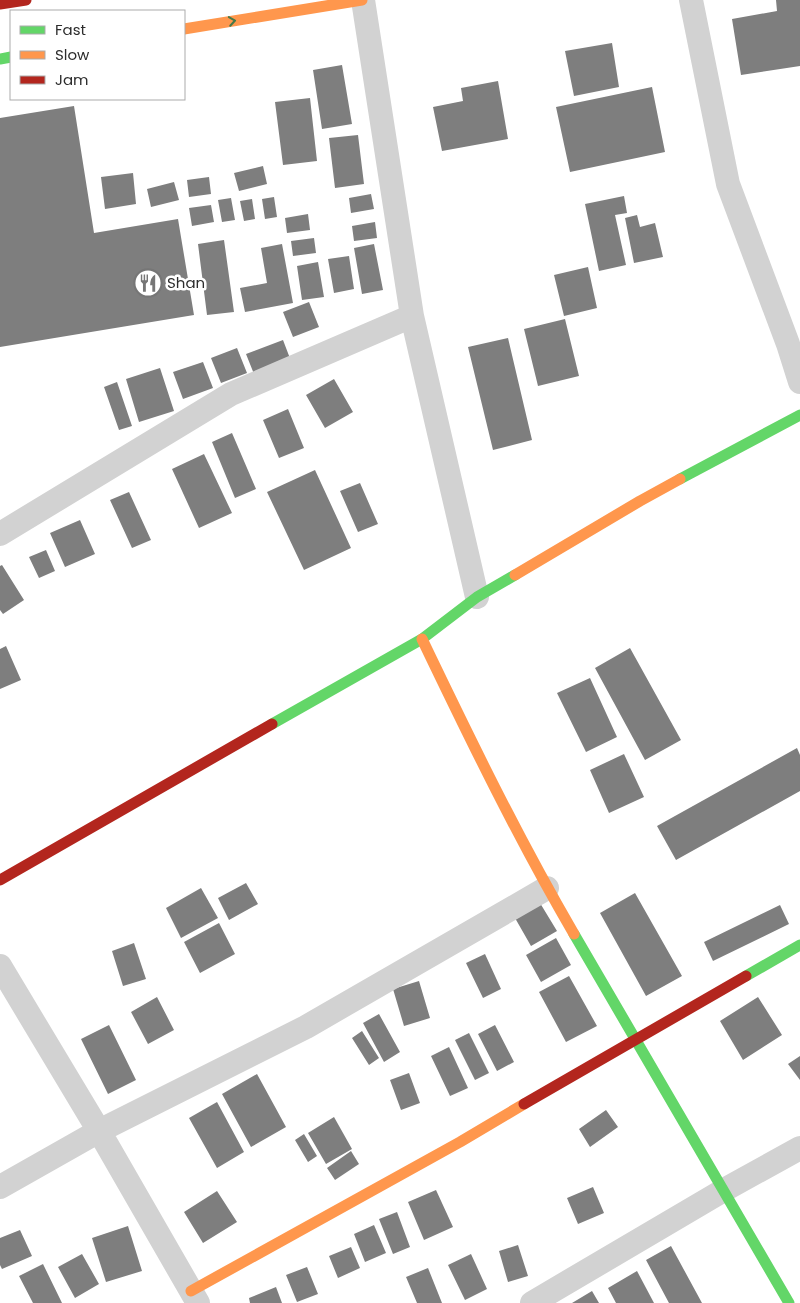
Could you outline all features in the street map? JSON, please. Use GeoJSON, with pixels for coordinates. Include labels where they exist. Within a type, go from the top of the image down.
{"type":"FeatureCollection","features":[{"type":"Feature","properties":{"kind":"main road"},"geometry":{"type":"LineString","coordinates":[[0,4],[26,0]]}},
{"type":"Feature","properties":{"kind":"main road"},"geometry":{"type":"LineString","coordinates":[[185,29],[362,0]]}},
{"type":"Feature","properties":{"kind":"main road"},"geometry":{"type":"LineString","coordinates":[[0,880],[422,639],[477,597],[640,501],[800,415]]}},
{"type":"Feature","properties":{"kind":"main road"},"geometry":{"type":"LineString","coordinates":[[422,639],[547,888],[788,1303]]}},
{"type":"Feature","properties":{"kind":"main road"},"geometry":{"type":"LineString","coordinates":[[195,1297],[800,945]]}},
{"type":"Feature","properties":{"kind":"street"},"geometry":{"type":"LineString","coordinates":[[362,0],[412,316],[477,597]]}},
{"type":"Feature","properties":{"kind":"street"},"geometry":{"type":"LineString","coordinates":[[691,0],[728,184],[788,344],[800,382]]}},
{"type":"Feature","properties":{"kind":"street"},"geometry":{"type":"LineString","coordinates":[[0,534],[230,394],[412,316]]}},
{"type":"Feature","properties":{"kind":"street"},"geometry":{"type":"LineString","coordinates":[[0,1187],[99,1131],[306,1027],[547,888]]}},
{"type":"Feature","properties":{"kind":"street"},"geometry":{"type":"LineString","coordinates":[[0,966],[99,1131],[195,1297]]}},
{"type":"Feature","properties":{"kind":"street"},"geometry":{"type":"LineString","coordinates":[[532,1303],[724,1190],[800,1148]]}},
{"type":"Feature","properties":{"kind":"building"},"geometry":{"type":"Polygon","coordinates":[[[776,0],[800,0],[800,66],[741,75],[732,19],[777,11],[776,0]]]}},
{"type":"Feature","properties":{"kind":"building"},"geometry":{"type":"Polygon","coordinates":[[[612,43],[619,87],[574,96],[565,51],[612,43]]]}},
{"type":"Feature","properties":{"kind":"building"},"geometry":{"type":"Polygon","coordinates":[[[342,65],[352,124],[322,129],[313,70],[342,65]]]}},
{"type":"Feature","properties":{"kind":"building"},"geometry":{"type":"Polygon","coordinates":[[[498,81],[508,139],[442,151],[433,107],[463,101],[461,88],[498,81]]]}},
{"type":"Feature","properties":{"kind":"building"},"geometry":{"type":"Polygon","coordinates":[[[652,87],[665,152],[570,172],[556,107],[652,87]]]}},
{"type":"Feature","properties":{"kind":"building"},"geometry":{"type":"Polygon","coordinates":[[[310,98],[317,161],[283,165],[275,102],[310,98]]]}},
{"type":"Feature","properties":{"kind":"building"},"geometry":{"type":"Polygon","coordinates":[[[74,106],[94,233],[178,219],[194,315],[0,347],[0,118],[74,106]]]}},
{"type":"Feature","properties":{"kind":"building"},"geometry":{"type":"Polygon","coordinates":[[[358,135],[364,184],[335,188],[329,138],[358,135]]]}},
{"type":"Feature","properties":{"kind":"building"},"geometry":{"type":"Polygon","coordinates":[[[263,166],[267,184],[239,191],[234,173],[263,166]]]}},
{"type":"Feature","properties":{"kind":"building"},"geometry":{"type":"Polygon","coordinates":[[[133,173],[136,204],[105,209],[101,177],[133,173]]]}},
{"type":"Feature","properties":{"kind":"building"},"geometry":{"type":"Polygon","coordinates":[[[209,177],[211,194],[189,197],[187,180],[209,177]]]}},
{"type":"Feature","properties":{"kind":"building"},"geometry":{"type":"Polygon","coordinates":[[[174,182],[179,200],[151,207],[147,189],[174,182]]]}},
{"type":"Feature","properties":{"kind":"building"},"geometry":{"type":"Polygon","coordinates":[[[371,194],[374,209],[351,213],[349,198],[371,194]]]}},
{"type":"Feature","properties":{"kind":"building"},"geometry":{"type":"Polygon","coordinates":[[[624,196],[627,213],[615,215],[626,265],[599,271],[585,204],[624,196]]]}},
{"type":"Feature","properties":{"kind":"building"},"geometry":{"type":"Polygon","coordinates":[[[274,197],[277,217],[265,219],[262,199],[274,197]]]}},
{"type":"Feature","properties":{"kind":"building"},"geometry":{"type":"Polygon","coordinates":[[[231,198],[235,220],[222,222],[218,200],[231,198]]]}},
{"type":"Feature","properties":{"kind":"building"},"geometry":{"type":"Polygon","coordinates":[[[252,199],[255,219],[244,221],[240,201],[252,199]]]}},
{"type":"Feature","properties":{"kind":"building"},"geometry":{"type":"Polygon","coordinates":[[[211,205],[214,222],[192,226],[189,208],[211,205]]]}},
{"type":"Feature","properties":{"kind":"building"},"geometry":{"type":"Polygon","coordinates":[[[308,214],[310,230],[287,233],[285,218],[308,214]]]}},
{"type":"Feature","properties":{"kind":"building"},"geometry":{"type":"Polygon","coordinates":[[[637,215],[640,227],[655,223],[663,257],[634,263],[625,218],[637,215]]]}},
{"type":"Feature","properties":{"kind":"building"},"geometry":{"type":"Polygon","coordinates":[[[375,222],[377,238],[354,241],[352,226],[375,222]]]}},
{"type":"Feature","properties":{"kind":"building"},"geometry":{"type":"Polygon","coordinates":[[[314,238],[316,253],[293,256],[291,241],[314,238]]]}},
{"type":"Feature","properties":{"kind":"building"},"geometry":{"type":"Polygon","coordinates":[[[224,240],[234,312],[207,315],[198,244],[224,240]]]}},
{"type":"Feature","properties":{"kind":"building"},"geometry":{"type":"Polygon","coordinates":[[[282,244],[293,303],[245,312],[240,288],[267,283],[261,248],[282,244]]]}},
{"type":"Feature","properties":{"kind":"building"},"geometry":{"type":"Polygon","coordinates":[[[374,244],[383,290],[362,294],[354,248],[374,244]]]}},
{"type":"Feature","properties":{"kind":"building"},"geometry":{"type":"Polygon","coordinates":[[[349,256],[354,289],[334,293],[328,259],[349,256]]]}},
{"type":"Feature","properties":{"kind":"building"},"geometry":{"type":"Polygon","coordinates":[[[318,262],[324,297],[302,300],[297,266],[318,262]]]}},
{"type":"Feature","properties":{"kind":"building"},"geometry":{"type":"Polygon","coordinates":[[[588,267],[597,308],[564,316],[554,275],[588,267]]]}},
{"type":"Feature","properties":{"kind":"building"},"geometry":{"type":"Polygon","coordinates":[[[309,302],[319,327],[293,337],[283,312],[309,302]]]}},
{"type":"Feature","properties":{"kind":"building"},"geometry":{"type":"Polygon","coordinates":[[[565,319],[579,376],[538,386],[524,329],[565,319]]]}},
{"type":"Feature","properties":{"kind":"building"},"geometry":{"type":"Polygon","coordinates":[[[508,338],[532,440],[493,450],[468,347],[508,338]]]}},
{"type":"Feature","properties":{"kind":"building"},"geometry":{"type":"Polygon","coordinates":[[[283,340],[291,361],[254,374],[246,354],[283,340]]]}},
{"type":"Feature","properties":{"kind":"building"},"geometry":{"type":"Polygon","coordinates":[[[237,348],[247,373],[221,383],[211,358],[237,348]]]}},
{"type":"Feature","properties":{"kind":"building"},"geometry":{"type":"Polygon","coordinates":[[[203,362],[213,388],[183,399],[173,372],[203,362]]]}},
{"type":"Feature","properties":{"kind":"building"},"geometry":{"type":"Polygon","coordinates":[[[160,368],[174,411],[139,422],[126,379],[160,368]]]}},
{"type":"Feature","properties":{"kind":"building"},"geometry":{"type":"Polygon","coordinates":[[[334,379],[353,412],[325,428],[306,395],[334,379]]]}},
{"type":"Feature","properties":{"kind":"building"},"geometry":{"type":"Polygon","coordinates":[[[117,382],[132,426],[119,430],[104,387],[117,382]]]}},
{"type":"Feature","properties":{"kind":"building"},"geometry":{"type":"Polygon","coordinates":[[[288,409],[304,448],[279,458],[263,420],[288,409]]]}},
{"type":"Feature","properties":{"kind":"building"},"geometry":{"type":"Polygon","coordinates":[[[232,433],[256,489],[235,498],[212,442],[232,433]]]}},
{"type":"Feature","properties":{"kind":"building"},"geometry":{"type":"Polygon","coordinates":[[[204,454],[232,513],[199,528],[172,469],[204,454]]]}},
{"type":"Feature","properties":{"kind":"building"},"geometry":{"type":"Polygon","coordinates":[[[315,470],[351,548],[304,570],[267,492],[315,470]]]}},
{"type":"Feature","properties":{"kind":"building"},"geometry":{"type":"Polygon","coordinates":[[[360,483],[378,524],[358,532],[340,491],[360,483]]]}},
{"type":"Feature","properties":{"kind":"building"},"geometry":{"type":"Polygon","coordinates":[[[129,492],[151,540],[132,548],[110,500],[129,492]]]}},
{"type":"Feature","properties":{"kind":"building"},"geometry":{"type":"Polygon","coordinates":[[[80,520],[95,554],[65,567],[50,533],[80,520]]]}},
{"type":"Feature","properties":{"kind":"building"},"geometry":{"type":"Polygon","coordinates":[[[46,550],[55,571],[39,578],[29,557],[46,550]]]}},
{"type":"Feature","properties":{"kind":"building"},"geometry":{"type":"Polygon","coordinates":[[[2,565],[24,600],[3,614],[0,610],[0,566],[2,565]]]}},
{"type":"Feature","properties":{"kind":"building"},"geometry":{"type":"Polygon","coordinates":[[[6,646],[21,680],[0,689],[0,649],[6,646]]]}},
{"type":"Feature","properties":{"kind":"building"},"geometry":{"type":"Polygon","coordinates":[[[630,648],[681,740],[645,760],[595,668],[630,648]]]}},
{"type":"Feature","properties":{"kind":"building"},"geometry":{"type":"Polygon","coordinates":[[[590,678],[617,737],[586,752],[557,693],[590,678]]]}},
{"type":"Feature","properties":{"kind":"building"},"geometry":{"type":"Polygon","coordinates":[[[797,748],[800,755],[800,791],[676,860],[657,826],[797,748]]]}},
{"type":"Feature","properties":{"kind":"building"},"geometry":{"type":"Polygon","coordinates":[[[624,754],[644,797],[609,813],[590,770],[624,754]]]}},
{"type":"Feature","properties":{"kind":"building"},"geometry":{"type":"Polygon","coordinates":[[[246,883],[258,904],[229,920],[218,898],[246,883]]]}},
{"type":"Feature","properties":{"kind":"building"},"geometry":{"type":"Polygon","coordinates":[[[201,888],[218,918],[181,938],[166,908],[201,888]]]}},
{"type":"Feature","properties":{"kind":"building"},"geometry":{"type":"Polygon","coordinates":[[[635,893],[682,976],[646,996],[600,913],[635,893]]]}},
{"type":"Feature","properties":{"kind":"building"},"geometry":{"type":"Polygon","coordinates":[[[540,903],[557,931],[531,946],[515,918],[540,903]]]}},
{"type":"Feature","properties":{"kind":"building"},"geometry":{"type":"Polygon","coordinates":[[[780,905],[789,924],[713,961],[704,942],[780,905]]]}},
{"type":"Feature","properties":{"kind":"building"},"geometry":{"type":"Polygon","coordinates":[[[219,923],[235,954],[200,973],[184,942],[219,923]]]}},
{"type":"Feature","properties":{"kind":"building"},"geometry":{"type":"Polygon","coordinates":[[[556,938],[571,965],[541,982],[526,955],[556,938]]]}},
{"type":"Feature","properties":{"kind":"building"},"geometry":{"type":"Polygon","coordinates":[[[134,943],[146,979],[123,986],[112,951],[134,943]]]}},
{"type":"Feature","properties":{"kind":"building"},"geometry":{"type":"Polygon","coordinates":[[[485,954],[501,989],[483,998],[466,963],[485,954]]]}},
{"type":"Feature","properties":{"kind":"building"},"geometry":{"type":"Polygon","coordinates":[[[569,976],[597,1026],[566,1042],[539,992],[569,976]]]}},
{"type":"Feature","properties":{"kind":"building"},"geometry":{"type":"Polygon","coordinates":[[[419,981],[430,1018],[404,1026],[393,989],[419,981]]]}},
{"type":"Feature","properties":{"kind":"building"},"geometry":{"type":"Polygon","coordinates":[[[157,997],[174,1030],[148,1044],[131,1012],[157,997]]]}},
{"type":"Feature","properties":{"kind":"building"},"geometry":{"type":"Polygon","coordinates":[[[758,997],[782,1035],[743,1060],[720,1021],[758,997]]]}},
{"type":"Feature","properties":{"kind":"building"},"geometry":{"type":"Polygon","coordinates":[[[379,1014],[400,1052],[384,1062],[363,1023],[379,1014]]]}},
{"type":"Feature","properties":{"kind":"building"},"geometry":{"type":"Polygon","coordinates":[[[109,1025],[136,1080],[108,1094],[81,1039],[109,1025]]]}},
{"type":"Feature","properties":{"kind":"building"},"geometry":{"type":"Polygon","coordinates":[[[495,1025],[514,1062],[497,1071],[478,1034],[495,1025]]]}},
{"type":"Feature","properties":{"kind":"building"},"geometry":{"type":"Polygon","coordinates":[[[362,1031],[379,1058],[369,1065],[352,1038],[362,1031]]]}},
{"type":"Feature","properties":{"kind":"building"},"geometry":{"type":"Polygon","coordinates":[[[469,1033],[489,1073],[475,1080],[455,1040],[469,1033]]]}},
{"type":"Feature","properties":{"kind":"building"},"geometry":{"type":"Polygon","coordinates":[[[449,1047],[468,1088],[450,1096],[431,1056],[449,1047]]]}},
{"type":"Feature","properties":{"kind":"building"},"geometry":{"type":"Polygon","coordinates":[[[800,1056],[800,1080],[788,1064],[800,1056]]]}},
{"type":"Feature","properties":{"kind":"building"},"geometry":{"type":"Polygon","coordinates":[[[409,1073],[420,1103],[401,1110],[390,1080],[409,1073]]]}},
{"type":"Feature","properties":{"kind":"building"},"geometry":{"type":"Polygon","coordinates":[[[257,1074],[286,1127],[251,1147],[222,1094],[257,1074]]]}},
{"type":"Feature","properties":{"kind":"building"},"geometry":{"type":"Polygon","coordinates":[[[217,1102],[244,1152],[217,1168],[189,1118],[217,1102]]]}},
{"type":"Feature","properties":{"kind":"building"},"geometry":{"type":"Polygon","coordinates":[[[606,1110],[618,1127],[590,1147],[579,1129],[606,1110]]]}},
{"type":"Feature","properties":{"kind":"building"},"geometry":{"type":"Polygon","coordinates":[[[334,1117],[352,1149],[326,1164],[308,1133],[334,1117]]]}},
{"type":"Feature","properties":{"kind":"building"},"geometry":{"type":"Polygon","coordinates":[[[304,1134],[317,1156],[308,1162],[295,1140],[304,1134]]]}},
{"type":"Feature","properties":{"kind":"building"},"geometry":{"type":"Polygon","coordinates":[[[351,1151],[359,1164],[335,1180],[327,1168],[351,1151]]]}},
{"type":"Feature","properties":{"kind":"building"},"geometry":{"type":"Polygon","coordinates":[[[593,1187],[604,1213],[578,1224],[567,1198],[593,1187]]]}},
{"type":"Feature","properties":{"kind":"building"},"geometry":{"type":"Polygon","coordinates":[[[436,1190],[453,1227],[424,1240],[408,1202],[436,1190]]]}},
{"type":"Feature","properties":{"kind":"building"},"geometry":{"type":"Polygon","coordinates":[[[217,1191],[237,1222],[203,1243],[184,1212],[217,1191]]]}},
{"type":"Feature","properties":{"kind":"building"},"geometry":{"type":"Polygon","coordinates":[[[397,1212],[410,1247],[393,1254],[379,1219],[397,1212]]]}},
{"type":"Feature","properties":{"kind":"building"},"geometry":{"type":"Polygon","coordinates":[[[374,1225],[386,1253],[365,1262],[354,1234],[374,1225]]]}},
{"type":"Feature","properties":{"kind":"building"},"geometry":{"type":"Polygon","coordinates":[[[128,1226],[142,1271],[106,1282],[92,1238],[128,1226]]]}},
{"type":"Feature","properties":{"kind":"building"},"geometry":{"type":"Polygon","coordinates":[[[20,1230],[32,1256],[2,1269],[0,1265],[0,1238],[20,1230]]]}},
{"type":"Feature","properties":{"kind":"building"},"geometry":{"type":"Polygon","coordinates":[[[518,1245],[528,1276],[508,1282],[499,1251],[518,1245]]]}},
{"type":"Feature","properties":{"kind":"building"},"geometry":{"type":"Polygon","coordinates":[[[671,1246],[702,1303],[669,1303],[646,1260],[671,1246]]]}},
{"type":"Feature","properties":{"kind":"building"},"geometry":{"type":"Polygon","coordinates":[[[351,1247],[360,1268],[338,1278],[329,1256],[351,1247]]]}},
{"type":"Feature","properties":{"kind":"building"},"geometry":{"type":"Polygon","coordinates":[[[82,1254],[99,1284],[75,1298],[58,1267],[82,1254]]]}},
{"type":"Feature","properties":{"kind":"building"},"geometry":{"type":"Polygon","coordinates":[[[471,1254],[487,1289],[465,1300],[448,1265],[471,1254]]]}},
{"type":"Feature","properties":{"kind":"building"},"geometry":{"type":"Polygon","coordinates":[[[43,1264],[62,1303],[33,1303],[19,1276],[43,1264]]]}},
{"type":"Feature","properties":{"kind":"building"},"geometry":{"type":"Polygon","coordinates":[[[307,1267],[318,1294],[297,1302],[286,1275],[307,1267]]]}},
{"type":"Feature","properties":{"kind":"building"},"geometry":{"type":"Polygon","coordinates":[[[428,1268],[442,1303],[417,1303],[406,1277],[428,1268]]]}},
{"type":"Feature","properties":{"kind":"building"},"geometry":{"type":"Polygon","coordinates":[[[637,1271],[654,1303],[616,1303],[608,1288],[637,1271]]]}},
{"type":"Feature","properties":{"kind":"building"},"geometry":{"type":"Polygon","coordinates":[[[276,1287],[282,1303],[250,1303],[249,1298],[276,1287]]]}},
{"type":"Feature","properties":{"kind":"building"},"geometry":{"type":"Polygon","coordinates":[[[592,1291],[599,1303],[572,1303],[592,1291]]]}},
{"type":"Feature","properties":{"kind":"traffic: fast"},"geometry":{"type":"LineString","coordinates":[[0,59],[10,57]]}},
{"type":"Feature","properties":{"kind":"traffic: fast"},"geometry":{"type":"LineString","coordinates":[[680,479],[800,415]]}},
{"type":"Feature","properties":{"kind":"traffic: fast"},"geometry":{"type":"LineString","coordinates":[[272,724],[422,639],[477,597],[515,575]]}},
{"type":"Feature","properties":{"kind":"traffic: fast"},"geometry":{"type":"LineString","coordinates":[[574,934],[789,1303]]}},
{"type":"Feature","properties":{"kind":"traffic: fast"},"geometry":{"type":"LineString","coordinates":[[746,976],[800,945]]}},
{"type":"Feature","properties":{"kind":"traffic: slow"},"geometry":{"type":"LineString","coordinates":[[185,29],[362,0]]}},
{"type":"Feature","properties":{"kind":"traffic: slow"},"geometry":{"type":"LineString","coordinates":[[515,575],[680,479]]}},
{"type":"Feature","properties":{"kind":"traffic: slow"},"geometry":{"type":"LineString","coordinates":[[422,639],[514,825],[574,934]]}},
{"type":"Feature","properties":{"kind":"traffic: slow"},"geometry":{"type":"LineString","coordinates":[[191,1291],[460,1142],[524,1104]]}},
{"type":"Feature","properties":{"kind":"traffic: jam"},"geometry":{"type":"LineString","coordinates":[[0,4],[26,0]]}},
{"type":"Feature","properties":{"kind":"traffic: jam"},"geometry":{"type":"LineString","coordinates":[[0,880],[272,724]]}},
{"type":"Feature","properties":{"kind":"traffic: jam"},"geometry":{"type":"LineString","coordinates":[[524,1104],[746,976]]}},
{"type":"Feature","properties":{"kind":"place","name":"Shan"},"geometry":{"type":"Point","coordinates":[148,283]}}]}
